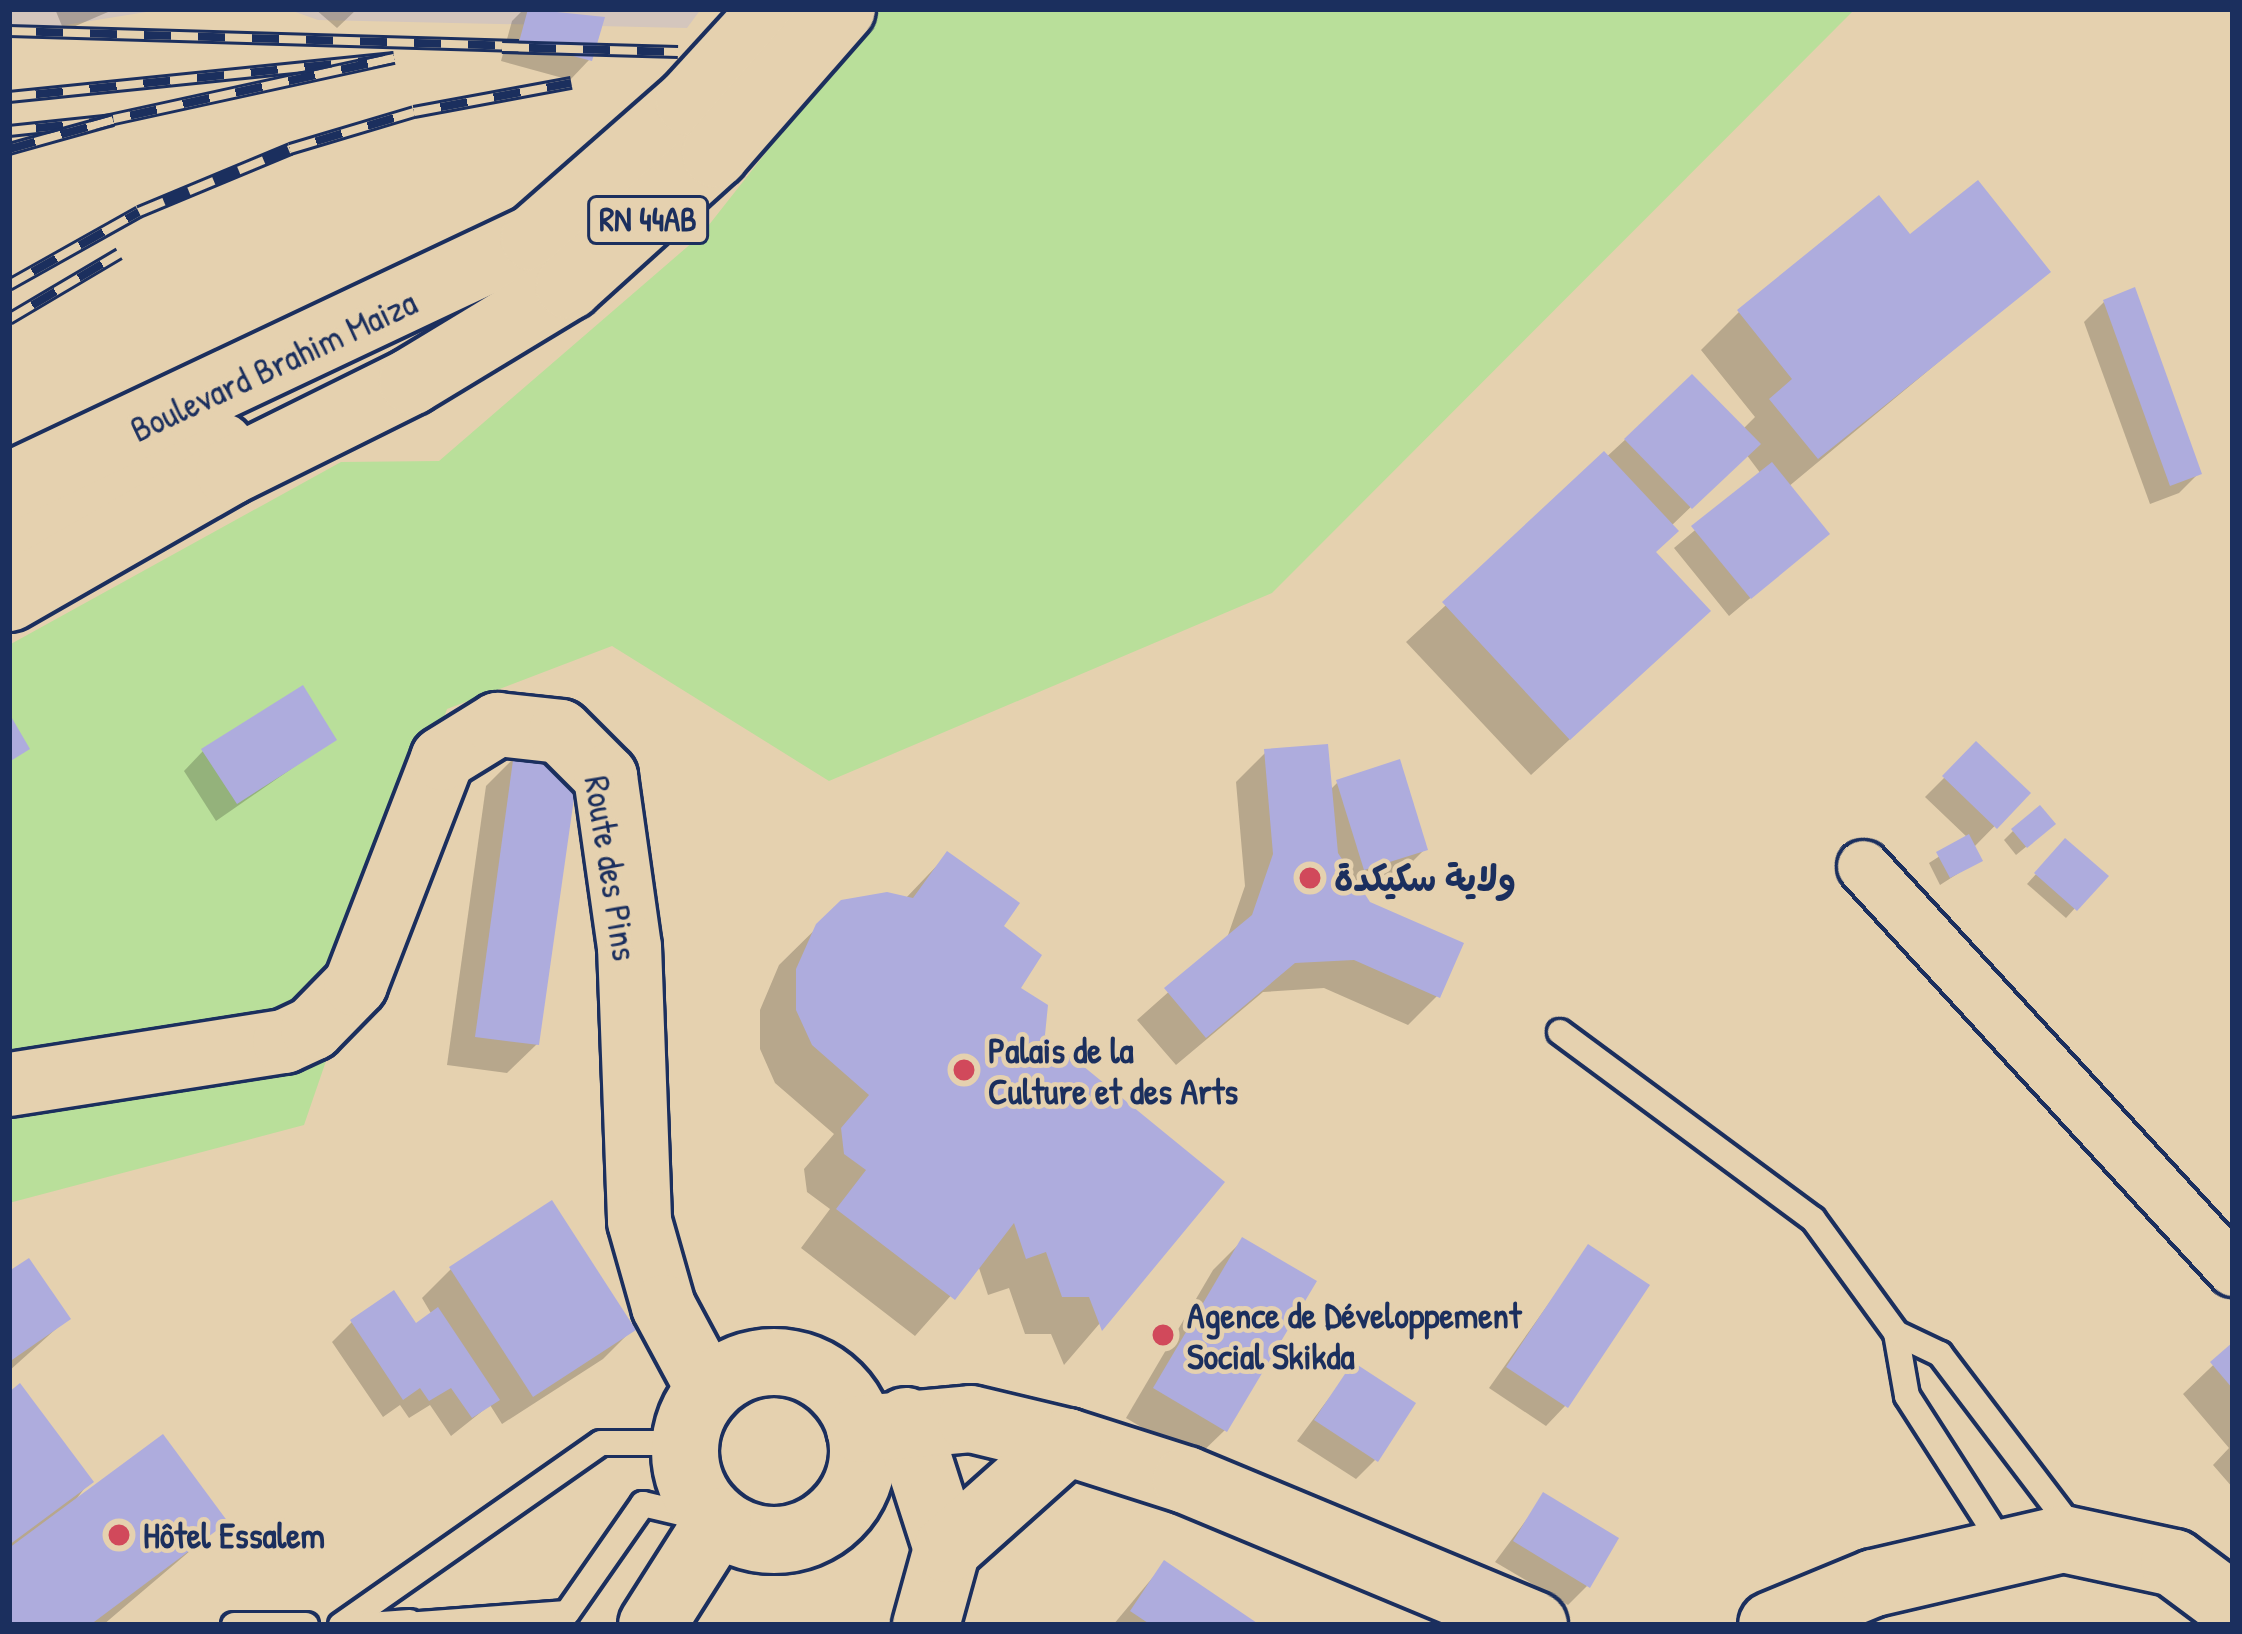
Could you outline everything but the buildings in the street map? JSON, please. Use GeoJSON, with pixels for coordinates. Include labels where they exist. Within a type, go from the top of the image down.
{"type":"FeatureCollection","features":[{"type":"Feature","properties":{"kind":"main road","name":"Boulevard Brahim Maiza"},"geometry":{"type":"LineString","coordinates":[[9,486],[534,238],[689,102],[774,9]]}},
{"type":"Feature","properties":{"kind":"main road","name":"RN 44AB"},"geometry":{"type":"LineString","coordinates":[[412,381],[610,254],[715,154],[842,9]]}},
{"type":"Feature","properties":{"kind":"main road","name":"Boulevard Brahim Maiza"},"geometry":{"type":"LineString","coordinates":[[9,598],[230,472],[412,381]]}},
{"type":"Feature","properties":{"kind":"main road"},"geometry":{"type":"LineString","coordinates":[[9,550],[317,401],[412,381]]}},
{"type":"Feature","properties":{"kind":"main road"},"geometry":{"type":"LineString","coordinates":[[9,502],[68,462]]}},
{"type":"Feature","properties":{"kind":"main road"},"geometry":{"type":"LineString","coordinates":[[883,1425],[857,1484],[822,1527],[769,1540],[718,1521],[698,1499],[696,1416],[743,1368],[783,1362],[832,1383],[883,1425],[947,1549]]}},
{"type":"Feature","properties":{"kind":"main road"},"geometry":{"type":"LineString","coordinates":[[883,1425],[971,1419],[1067,1442],[1186,1480],[1534,1625]]}},
{"type":"Feature","properties":{"kind":"main road"},"geometry":{"type":"LineString","coordinates":[[926,1625],[947,1549],[1067,1442]]}},
{"type":"Feature","properties":{"kind":"main road"},"geometry":{"type":"LineString","coordinates":[[652,1625],[718,1521]]}},
{"type":"Feature","properties":{"kind":"main road"},"geometry":{"type":"LineString","coordinates":[[1772,1625],[1874,1582],[2063,1539],[2174,1563],[2233,1607]]}},
{"type":"Feature","properties":{"kind":"street","name":"Route des Pins"},"geometry":{"type":"LineString","coordinates":[[9,1084],[284,1041],[312,1028],[355,984],[442,758],[496,724],[560,731],[605,776],[628,946],[639,1221],[696,1416]]}},
{"type":"Feature","properties":{"kind":"street"},"geometry":{"type":"LineString","coordinates":[[1863,866],[2233,1270]]}},
{"type":"Feature","properties":{"kind":"lane"},"geometry":{"type":"LineString","coordinates":[[1560,1032],[1813,1219],[1896,1333],[1906,1396],[2008,1552]]}},
{"type":"Feature","properties":{"kind":"lane"},"geometry":{"type":"LineString","coordinates":[[1896,1333],[1940,1354],[2084,1544]]}},
{"type":"Feature","properties":{"kind":"lane"},"geometry":{"type":"LineString","coordinates":[[341,1625],[601,1443],[696,1416]]}},
{"type":"Feature","properties":{"kind":"lane"},"geometry":{"type":"LineString","coordinates":[[368,1625],[568,1613],[643,1504],[718,1521]]}},
{"type":"Feature","properties":{"kind":"lane"},"geometry":{"type":"LineString","coordinates":[[234,1625],[306,1625]]}},
{"type":"Feature","properties":{"kind":"shaded area"},"geometry":{"type":"Polygon","coordinates":[[[9,9],[165,9],[9,34],[9,9]]]}},
{"type":"Feature","properties":{"kind":"shaded area"},"geometry":{"type":"Polygon","coordinates":[[[287,9],[701,9],[687,28],[318,20],[287,9]]]}},
{"type":"Feature","properties":{"kind":"green space"},"geometry":{"type":"Polygon","coordinates":[[[879,9],[1855,9],[1272,593],[829,781],[612,646],[447,709],[304,1125],[9,1203],[9,645],[341,462],[439,461],[701,235],[879,9]]]}},
{"type":"Feature","properties":{"kind":"railway"},"geometry":{"type":"LineString","coordinates":[[9,31],[519,46]]}},
{"type":"Feature","properties":{"kind":"railway"},"geometry":{"type":"LineString","coordinates":[[502,47],[678,52]]}},
{"type":"Feature","properties":{"kind":"railway"},"geometry":{"type":"LineString","coordinates":[[9,97],[394,58],[104,121]]}},
{"type":"Feature","properties":{"kind":"railway"},"geometry":{"type":"LineString","coordinates":[[9,285],[139,212],[290,149],[414,112],[571,83]]}},
{"type":"Feature","properties":{"kind":"railway"},"geometry":{"type":"LineString","coordinates":[[9,131],[113,120],[9,149]]}},
{"type":"Feature","properties":{"kind":"railway"},"geometry":{"type":"LineString","coordinates":[[9,319],[119,254]]}},
{"type":"Feature","properties":{"kind":"place","name":"ولاية سكيكدة"},"geometry":{"type":"Point","coordinates":[1310,878]}},
{"type":"Feature","properties":{"kind":"place","name":"Palais de la Culture et des Arts"},"geometry":{"type":"Point","coordinates":[964,1070]}},
{"type":"Feature","properties":{"kind":"place","name":"Agence de Développement Social Skikda"},"geometry":{"type":"Point","coordinates":[1163,1335]}},
{"type":"Feature","properties":{"kind":"place","name":"Hôtel Essalem"},"geometry":{"type":"Point","coordinates":[119,1535]}}]}
